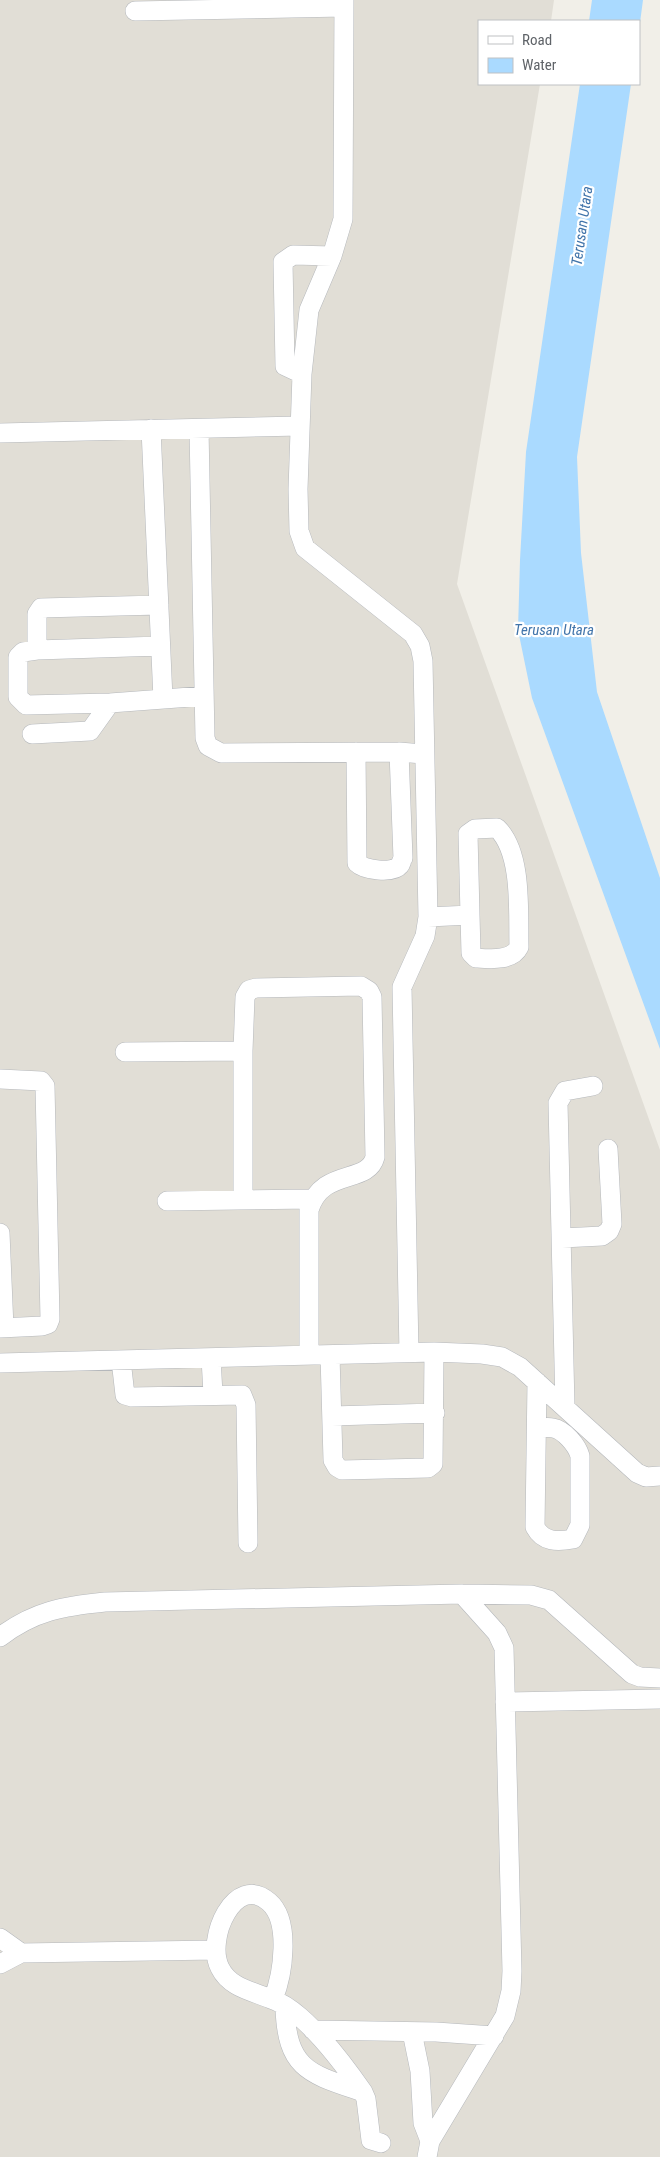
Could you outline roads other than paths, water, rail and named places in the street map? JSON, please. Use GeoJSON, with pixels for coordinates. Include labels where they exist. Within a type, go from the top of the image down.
{"type":"FeatureCollection","features":[{"type":"Feature","properties":{"kind":"lane"},"geometry":{"type":"LineString","coordinates":[[135,10],[344,4],[343,219],[332,256],[309,310],[302,374],[298,489],[300,531],[305,548],[413,634],[423,661],[423,754],[428,917],[425,936],[402,987],[409,1353]]}},
{"type":"Feature","properties":{"kind":"lane"},"geometry":{"type":"LineString","coordinates":[[302,374],[285,366],[283,262],[293,256],[332,256]]}},
{"type":"Feature","properties":{"kind":"lane"},"geometry":{"type":"LineString","coordinates":[[0,433],[300,426]]}},
{"type":"Feature","properties":{"kind":"lane"},"geometry":{"type":"LineString","coordinates":[[151,429],[163,699]]}},
{"type":"Feature","properties":{"kind":"lane"},"geometry":{"type":"LineString","coordinates":[[199,429],[205,738],[208,746],[213,751],[221,753],[399,752],[423,754]]}},
{"type":"Feature","properties":{"kind":"lane"},"geometry":{"type":"LineString","coordinates":[[38,650],[37,614],[41,608],[159,605]]}},
{"type":"Feature","properties":{"kind":"lane"},"geometry":{"type":"LineString","coordinates":[[160,646],[23,652],[18,657],[18,697],[26,705],[110,703],[204,696]]}},
{"type":"Feature","properties":{"kind":"lane"},"geometry":{"type":"LineString","coordinates":[[32,734],[90,732],[110,703]]}},
{"type":"Feature","properties":{"kind":"lane"},"geometry":{"type":"LineString","coordinates":[[356,752],[357,863],[366,869],[388,870],[395,869],[401,865],[403,858],[399,752]]}},
{"type":"Feature","properties":{"kind":"lane"},"geometry":{"type":"LineString","coordinates":[[497,828],[505,840],[517,873],[519,947],[516,953],[510,956],[476,958],[471,953],[470,915],[468,834],[475,829],[497,828]]}},
{"type":"Feature","properties":{"kind":"lane"},"geometry":{"type":"LineString","coordinates":[[428,917],[470,915]]}},
{"type":"Feature","properties":{"kind":"lane"},"geometry":{"type":"LineString","coordinates":[[243,1200],[243,1051],[245,997],[249,990],[256,988],[361,986],[369,990],[372,997],[375,1157],[373,1165],[367,1170],[329,1183],[312,1200],[309,1210],[309,1355]]}},
{"type":"Feature","properties":{"kind":"lane"},"geometry":{"type":"LineString","coordinates":[[125,1052],[243,1051]]}},
{"type":"Feature","properties":{"kind":"lane"},"geometry":{"type":"LineString","coordinates":[[0,1079],[35,1080],[41,1081],[45,1086],[50,1319],[48,1324],[2,1328],[0,1234]]}},
{"type":"Feature","properties":{"kind":"lane"},"geometry":{"type":"LineString","coordinates":[[565,1407],[558,1104],[565,1091],[592,1086]]}},
{"type":"Feature","properties":{"kind":"lane"},"geometry":{"type":"LineString","coordinates":[[562,1238],[602,1236],[608,1232],[612,1224],[608,1149]]}},
{"type":"Feature","properties":{"kind":"lane"},"geometry":{"type":"LineString","coordinates":[[167,1202],[312,1200]]}},
{"type":"Feature","properties":{"kind":"lane"},"geometry":{"type":"LineString","coordinates":[[330,1355],[333,1460],[337,1467],[342,1470],[428,1468],[433,1464],[434,1457],[434,1352]]}},
{"type":"Feature","properties":{"kind":"lane"},"geometry":{"type":"LineString","coordinates":[[0,1363],[434,1352],[482,1354],[502,1357],[520,1367],[637,1473],[646,1477],[660,1476]]}},
{"type":"Feature","properties":{"kind":"lane"},"geometry":{"type":"LineString","coordinates":[[211,1358],[213,1394]]}},
{"type":"Feature","properties":{"kind":"lane"},"geometry":{"type":"LineString","coordinates":[[121,1360],[123,1390],[125,1394],[132,1397],[238,1394],[242,1395],[245,1399],[248,1543]]}},
{"type":"Feature","properties":{"kind":"lane"},"geometry":{"type":"LineString","coordinates":[[537,1382],[534,1527],[544,1539],[573,1539],[580,1525],[580,1456],[578,1449],[555,1428],[537,1428]]}},
{"type":"Feature","properties":{"kind":"lane"},"geometry":{"type":"LineString","coordinates":[[332,1416],[435,1413]]}},
{"type":"Feature","properties":{"kind":"lane"},"geometry":{"type":"LineString","coordinates":[[0,1637],[18,1624],[43,1612],[64,1606],[105,1602],[462,1594],[539,1596],[549,1600],[632,1674],[640,1677],[660,1678]]}},
{"type":"Feature","properties":{"kind":"lane"},"geometry":{"type":"LineString","coordinates":[[428,2149],[494,2036],[508,2004],[512,1972],[504,1648],[502,1640],[462,1594]]}},
{"type":"Feature","properties":{"kind":"lane"},"geometry":{"type":"LineString","coordinates":[[505,1702],[660,1699]]}},
{"type":"Feature","properties":{"kind":"lane"},"geometry":{"type":"LineString","coordinates":[[363,2092],[323,2078],[300,2064],[289,2045],[279,2004],[282,1957],[279,1916],[273,1905],[257,1894],[248,1894],[235,1902],[221,1921],[216,1938],[216,1950],[220,1968],[227,1978],[240,1988],[279,2004],[299,2017],[313,2030],[363,2092],[366,2099],[371,2140],[381,2144]]}},
{"type":"Feature","properties":{"kind":"lane"},"geometry":{"type":"LineString","coordinates":[[0,1938],[21,1953]]}},
{"type":"Feature","properties":{"kind":"lane"},"geometry":{"type":"LineString","coordinates":[[0,1964],[21,1953],[216,1950]]}},
{"type":"Feature","properties":{"kind":"lane"},"geometry":{"type":"LineString","coordinates":[[313,2030],[494,2036]]}},
{"type":"Feature","properties":{"kind":"lane"},"geometry":{"type":"LineString","coordinates":[[412,2032],[420,2071],[423,2123],[428,2149]]}},
{"type":"Feature","properties":{"kind":"water"},"geometry":{"type":"Polygon","coordinates":[[[592,0],[643,0],[640,22],[640,20],[589,20],[592,0]]]}},
{"type":"Feature","properties":{"kind":"water","name":"Terusan Utara"},"geometry":{"type":"Polygon","coordinates":[[[580,85],[631,85],[577,457],[581,553],[597,692],[660,878],[660,1049],[532,698],[518,630],[526,452],[580,85]]]}}]}
